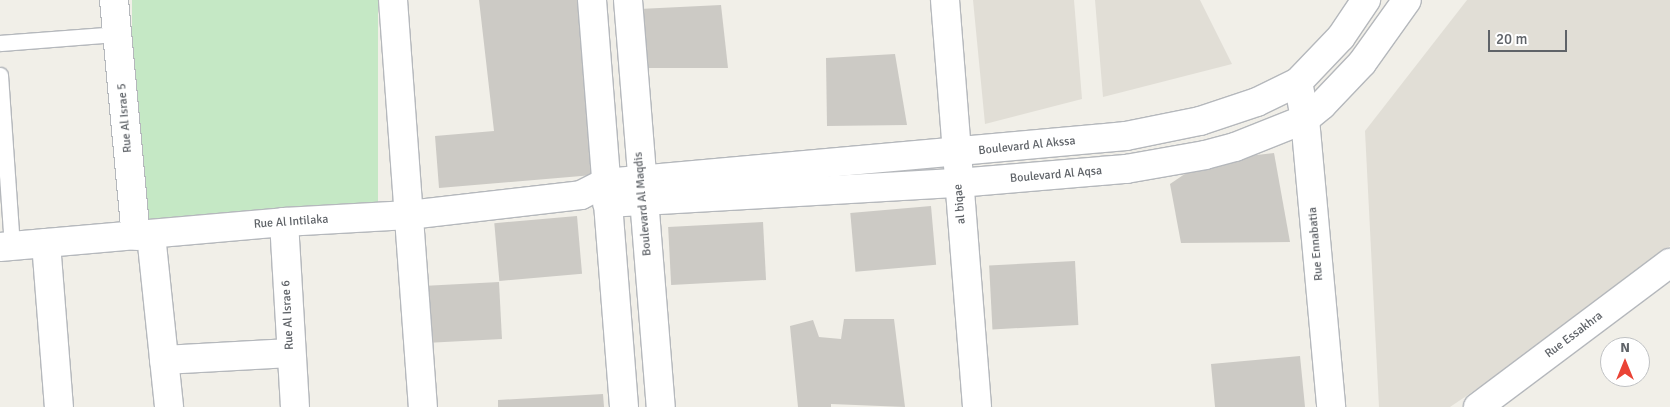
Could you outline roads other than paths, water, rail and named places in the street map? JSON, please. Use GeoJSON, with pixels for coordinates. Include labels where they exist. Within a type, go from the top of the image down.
{"type":"FeatureCollection","features":[{"type":"Feature","properties":{"kind":"street","name":"Rue Al Israe 5"},"geometry":{"type":"LineString","coordinates":[[114,0],[143,236],[164,360],[168,407]]}},
{"type":"Feature","properties":{"kind":"street"},"geometry":{"type":"LineString","coordinates":[[393,0],[423,407]]}},
{"type":"Feature","properties":{"kind":"street"},"geometry":{"type":"LineString","coordinates":[[592,0],[624,407]]}},
{"type":"Feature","properties":{"kind":"street","name":"Boulevard Al Maqdis"},"geometry":{"type":"LineString","coordinates":[[628,0],[661,407]]}},
{"type":"Feature","properties":{"kind":"street","name":"al biqae"},"geometry":{"type":"LineString","coordinates":[[944,0],[977,407]]}},
{"type":"Feature","properties":{"kind":"street","name":"Boulevard Al Akssa"},"geometry":{"type":"LineString","coordinates":[[642,190],[1148,132],[1228,113],[1298,82],[1341,37],[1366,0]]}},
{"type":"Feature","properties":{"kind":"street","name":"Boulevard Al Aqsa"},"geometry":{"type":"LineString","coordinates":[[642,190],[958,183],[1165,163],[1235,147],[1305,119],[1322,105],[1362,62],[1407,0]]}},
{"type":"Feature","properties":{"kind":"street","name":"Rue Ennabatia"},"geometry":{"type":"LineString","coordinates":[[1298,82],[1305,119],[1331,407]]}},
{"type":"Feature","properties":{"kind":"street","name":"Rue Al Intilaka"},"geometry":{"type":"LineString","coordinates":[[6,246],[143,236],[284,222],[409,215],[581,195],[642,190]]}},
{"type":"Feature","properties":{"kind":"street","name":"Rue Al Israe 6"},"geometry":{"type":"LineString","coordinates":[[284,222],[290,353],[295,407]]}},
{"type":"Feature","properties":{"kind":"street"},"geometry":{"type":"LineString","coordinates":[[46,243],[59,407]]}},
{"type":"Feature","properties":{"kind":"street","name":"Rue Essakhra"},"geometry":{"type":"LineString","coordinates":[[1488,404],[1670,263]]}},
{"type":"Feature","properties":{"kind":"street"},"geometry":{"type":"LineString","coordinates":[[164,360],[290,353]]}},
{"type":"Feature","properties":{"kind":"lane"},"geometry":{"type":"LineString","coordinates":[[0,44],[118,34]]}},
{"type":"Feature","properties":{"kind":"lane"},"geometry":{"type":"LineString","coordinates":[[0,74],[6,246]]}}]}
